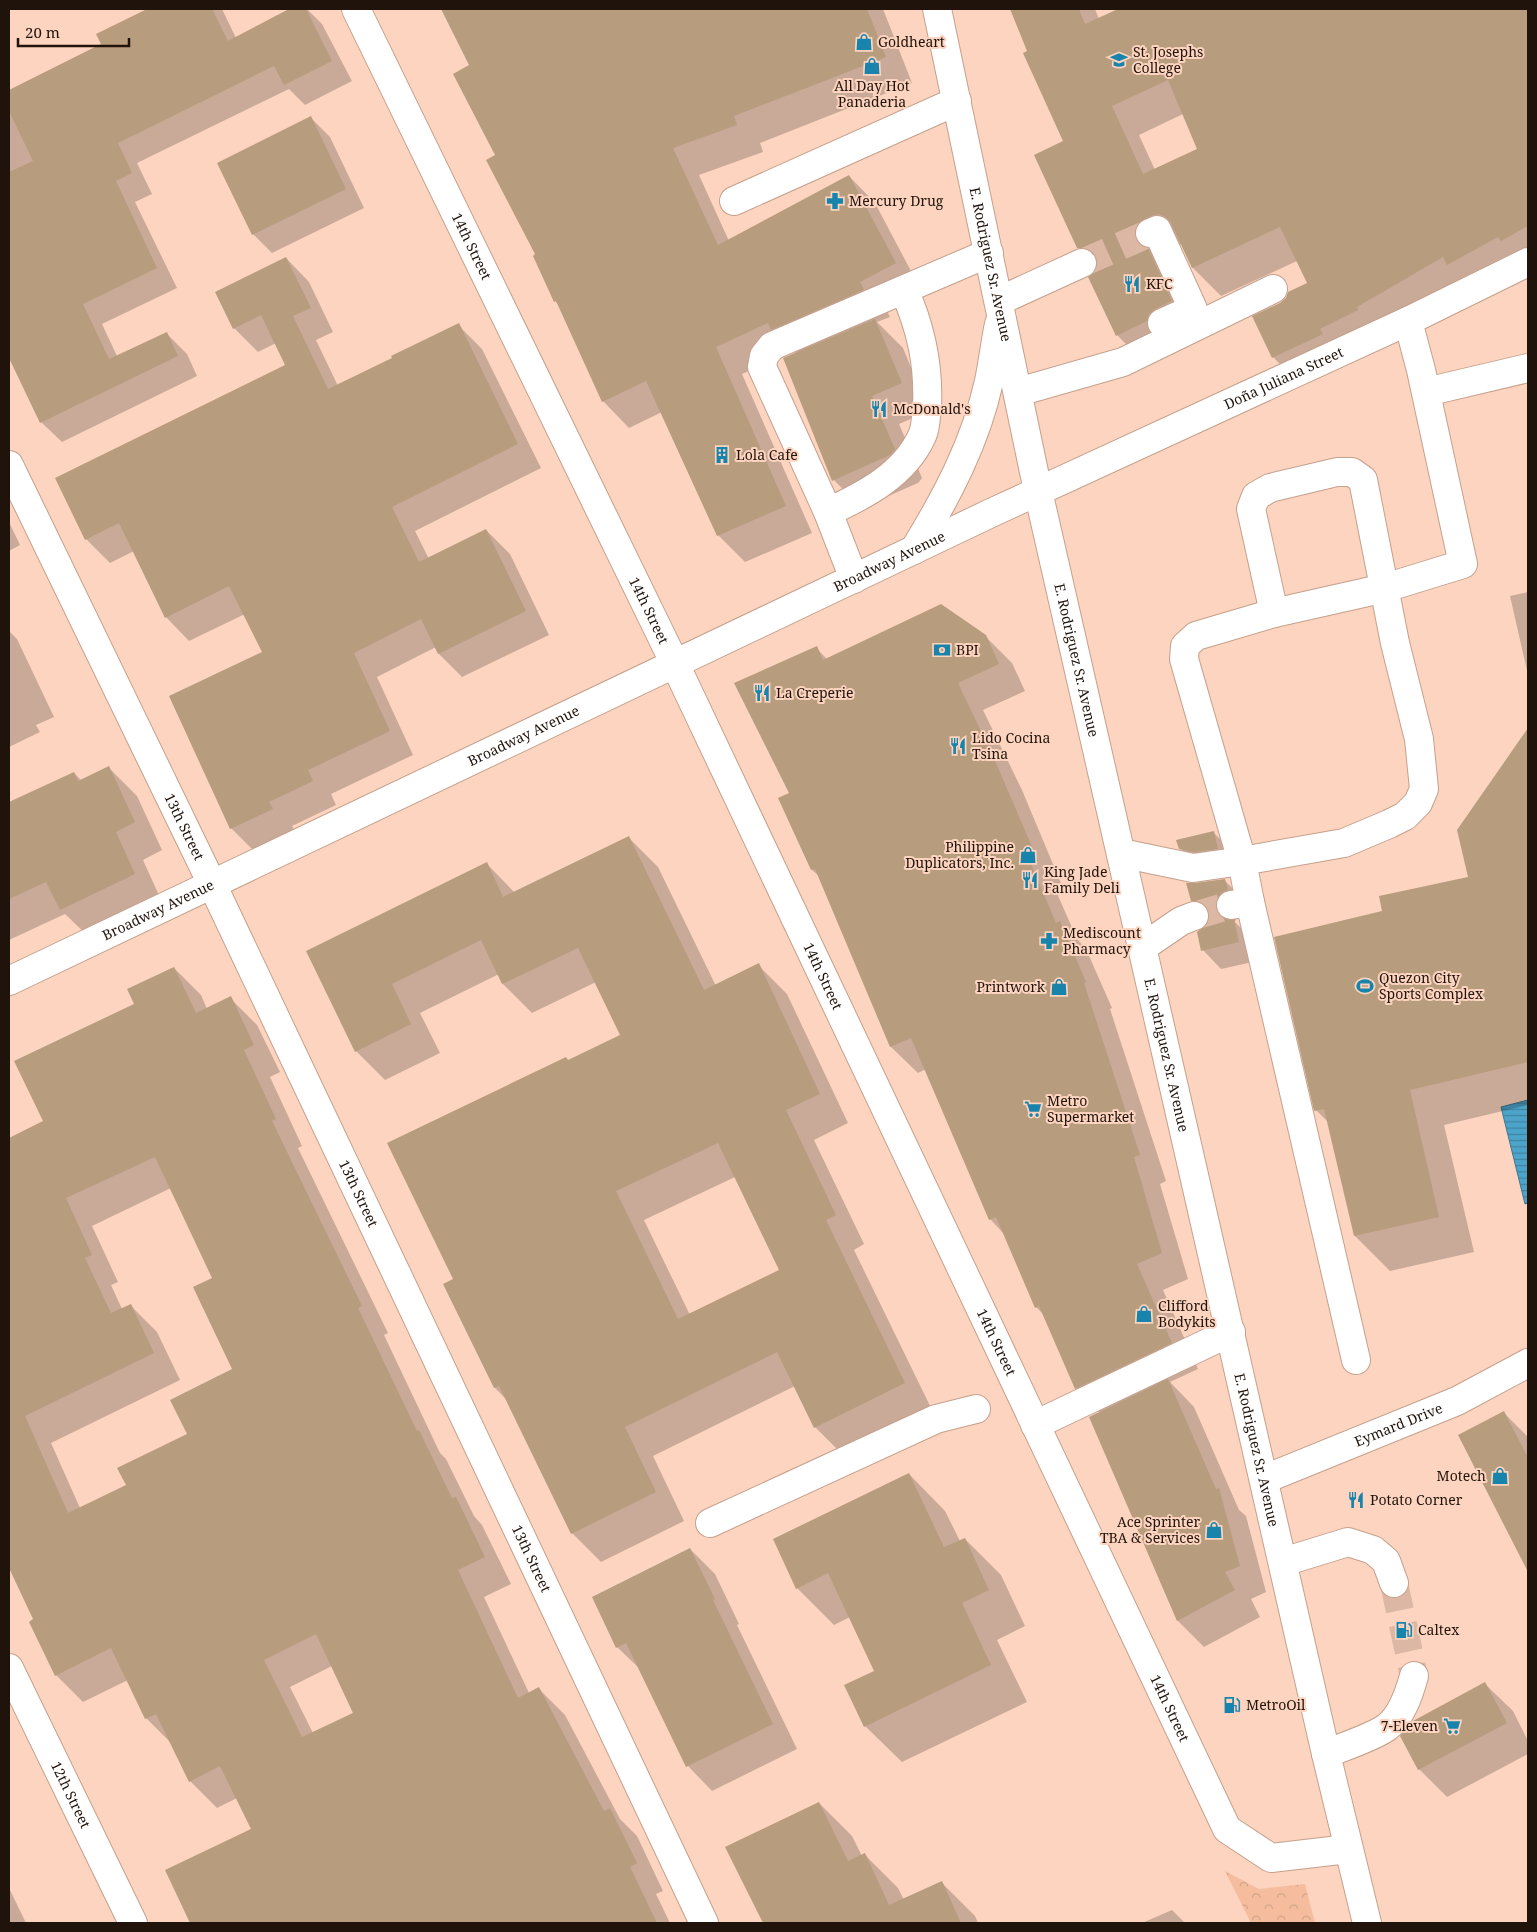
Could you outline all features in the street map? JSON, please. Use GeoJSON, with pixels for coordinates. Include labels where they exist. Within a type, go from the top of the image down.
{"type":"FeatureCollection","features":[{"type":"Feature","properties":{"kind":"street","name":"14th Street"},"geometry":{"type":"LineString","coordinates":[[356,9],[675,664],[1227,1829],[1271,1858],[1348,1848]]}},
{"type":"Feature","properties":{"kind":"street","name":"E. Rodriguez Sr. Avenue"},"geometry":{"type":"LineString","coordinates":[[937,9],[1038,491],[1265,1479],[1326,1754],[1367,1923]]}},
{"type":"Feature","properties":{"kind":"street"},"geometry":{"type":"LineString","coordinates":[[734,201],[957,101]]}},
{"type":"Feature","properties":{"kind":"street"},"geometry":{"type":"LineString","coordinates":[[1083,374],[1123,342],[1193,308],[1157,230],[1150,233]]}},
{"type":"Feature","properties":{"kind":"street"},"geometry":{"type":"LineString","coordinates":[[854,579],[828,512],[762,367],[764,356],[772,346],[989,253]]}},
{"type":"Feature","properties":{"kind":"street","name":"Doña Juliana Street"},"geometry":{"type":"LineString","coordinates":[[1038,491],[1408,321],[1528,262]]}},
{"type":"Feature","properties":{"kind":"street"},"geometry":{"type":"LineString","coordinates":[[914,550],[935,516],[973,436],[988,383],[1000,305],[1082,263]]}},
{"type":"Feature","properties":{"kind":"street"},"geometry":{"type":"LineString","coordinates":[[1018,392],[1123,362],[1273,289]]}},
{"type":"Feature","properties":{"kind":"street"},"geometry":{"type":"LineString","coordinates":[[828,512],[872,490],[892,475],[909,456],[923,435],[928,388],[927,364],[915,314],[904,290]]}},
{"type":"Feature","properties":{"kind":"street"},"geometry":{"type":"LineString","coordinates":[[1356,1360],[1240,903],[1242,861],[1184,659],[1185,646],[1196,636],[1274,614],[1385,588],[1463,564],[1426,392],[1408,321]]}},
{"type":"Feature","properties":{"kind":"street"},"geometry":{"type":"LineString","coordinates":[[1426,392],[1528,368]]}},
{"type":"Feature","properties":{"kind":"street","name":"13th Street"},"geometry":{"type":"LineString","coordinates":[[9,465],[212,884],[704,1923]]}},
{"type":"Feature","properties":{"kind":"street"},"geometry":{"type":"LineString","coordinates":[[1121,853],[1192,868],[1242,861],[1344,843],[1405,816],[1418,803],[1424,789],[1419,739],[1395,643],[1363,480],[1352,472],[1337,472],[1270,488],[1256,496],[1251,509],[1274,614]]}},
{"type":"Feature","properties":{"kind":"street","name":"Broadway Avenue"},"geometry":{"type":"LineString","coordinates":[[9,981],[1038,491]]}},
{"type":"Feature","properties":{"kind":"street"},"geometry":{"type":"LineString","coordinates":[[1143,947],[1181,921],[1194,916]]}},
{"type":"Feature","properties":{"kind":"street"},"geometry":{"type":"LineString","coordinates":[[1035,1425],[1231,1332]]}},
{"type":"Feature","properties":{"kind":"street","name":"Eymard Drive"},"geometry":{"type":"LineString","coordinates":[[1265,1479],[1457,1401],[1528,1363]]}},
{"type":"Feature","properties":{"kind":"street"},"geometry":{"type":"LineString","coordinates":[[710,1523],[936,1419],[976,1410]]}},
{"type":"Feature","properties":{"kind":"street"},"geometry":{"type":"LineString","coordinates":[[1283,1562],[1348,1542],[1373,1550],[1386,1561],[1394,1583]]}},
{"type":"Feature","properties":{"kind":"street","name":"12th Street"},"geometry":{"type":"LineString","coordinates":[[9,1668],[133,1923]]}},
{"type":"Feature","properties":{"kind":"street"},"geometry":{"type":"LineString","coordinates":[[1326,1754],[1387,1727],[1402,1709],[1410,1692],[1414,1676]]}},
{"type":"Feature","properties":{"kind":"green space"},"geometry":{"type":"Polygon","coordinates":[[[1225,1871],[1259,1889],[1305,1884],[1315,1923],[1251,1923],[1225,1871]]]}},
{"type":"Feature","properties":{"kind":"water"},"geometry":{"type":"Polygon","coordinates":[[[1528,1100],[1528,1203],[1525,1204],[1501,1107],[1528,1100]]]}},
{"type":"Feature","properties":{"kind":"building"},"geometry":{"type":"Polygon","coordinates":[[[147,9],[212,9],[228,41],[289,9],[306,9],[332,61],[284,85],[274,66],[118,143],[132,173],[116,181],[157,268],[83,304],[109,359],[167,332],[178,356],[40,423],[9,358],[9,172],[33,161],[9,111],[9,90],[101,44],[96,34],[147,9]]]}},
{"type":"Feature","properties":{"kind":"building"},"geometry":{"type":"Polygon","coordinates":[[[441,9],[867,9],[886,57],[734,116],[737,125],[673,148],[718,245],[849,175],[896,263],[860,282],[864,290],[771,330],[768,323],[716,347],[786,506],[717,536],[646,381],[602,402],[556,301],[554,302],[533,256],[535,254],[486,160],[495,155],[453,74],[469,65],[441,9]]]}},
{"type":"Feature","properties":{"kind":"building"},"geometry":{"type":"Polygon","coordinates":[[[1010,9],[1079,9],[1085,24],[1118,9],[1528,9],[1528,226],[1501,241],[1498,237],[1447,265],[1443,257],[1357,307],[1358,310],[1320,329],[1323,334],[1272,358],[1252,316],[1280,303],[1286,298],[1288,292],[1307,283],[1280,227],[1192,268],[1171,223],[1166,217],[1158,214],[1137,224],[1135,231],[1136,239],[1140,245],[1148,248],[1172,301],[1155,309],[1149,314],[1147,321],[1116,336],[1088,277],[1094,272],[1097,265],[1096,256],[1091,250],[1077,248],[1034,155],[1063,141],[1023,53],[1027,51],[1010,9]],[[1168,80],[1112,106],[1143,174],[1197,149],[1168,80]]]}},
{"type":"Feature","properties":{"kind":"building"},"geometry":{"type":"Polygon","coordinates":[[[311,116],[346,189],[252,235],[217,163],[311,116]]]}},
{"type":"Feature","properties":{"kind":"building"},"geometry":{"type":"Polygon","coordinates":[[[286,257],[311,308],[293,316],[328,389],[459,323],[518,444],[392,507],[419,562],[486,529],[526,611],[438,654],[421,619],[354,653],[390,731],[308,770],[313,781],[269,802],[273,809],[230,829],[169,696],[262,652],[229,586],[165,618],[119,523],[85,540],[55,478],[285,365],[261,315],[233,329],[215,292],[286,257]]]}},
{"type":"Feature","properties":{"kind":"building"},"geometry":{"type":"Polygon","coordinates":[[[875,319],[902,383],[872,396],[895,449],[890,455],[832,481],[783,358],[875,319]]]}},
{"type":"Feature","properties":{"kind":"building"},"geometry":{"type":"Polygon","coordinates":[[[941,604],[986,635],[999,664],[958,683],[996,763],[1038,861],[1031,864],[1056,923],[1060,921],[1086,982],[1084,983],[1140,1155],[1134,1157],[1162,1253],[1137,1264],[1172,1343],[1075,1389],[1039,1306],[1035,1308],[996,1217],[989,1220],[911,1038],[890,1047],[815,869],[811,870],[778,798],[789,793],[734,683],[817,646],[823,660],[941,604]]]}},
{"type":"Feature","properties":{"kind":"building"},"geometry":{"type":"Polygon","coordinates":[[[1528,728],[1528,1062],[1410,1090],[1439,1217],[1354,1236],[1324,1109],[1314,1111],[1274,937],[1382,911],[1379,896],[1468,877],[1457,830],[1528,728]]]}},
{"type":"Feature","properties":{"kind":"building"},"geometry":{"type":"Polygon","coordinates":[[[109,766],[135,822],[116,832],[135,874],[60,910],[46,882],[9,899],[9,802],[74,772],[78,781],[109,766]]]}},
{"type":"Feature","properties":{"kind":"building"},"geometry":{"type":"Polygon","coordinates":[[[1214,831],[1218,849],[1194,852],[1179,849],[1176,840],[1214,831]]]}},
{"type":"Feature","properties":{"kind":"building"},"geometry":{"type":"Polygon","coordinates":[[[629,836],[704,990],[759,963],[820,1094],[786,1110],[836,1215],[826,1220],[905,1383],[814,1428],[777,1352],[625,1427],[656,1492],[571,1534],[499,1386],[494,1388],[443,1284],[453,1279],[387,1143],[566,1057],[568,1060],[620,1035],[578,948],[502,984],[481,940],[392,984],[411,1024],[355,1052],[306,951],[487,862],[503,897],[629,836]],[[718,1143],[616,1191],[678,1319],[779,1270],[718,1143]]]}},
{"type":"Feature","properties":{"kind":"building"},"geometry":{"type":"Polygon","coordinates":[[[1225,879],[1228,890],[1221,893],[1217,899],[1216,908],[1225,919],[1234,920],[1239,942],[1201,951],[1197,932],[1206,925],[1209,919],[1209,911],[1203,904],[1191,901],[1186,883],[1225,879]]]}},
{"type":"Feature","properties":{"kind":"building"},"geometry":{"type":"Polygon","coordinates":[[[174,967],[196,1013],[231,996],[254,1045],[244,1050],[276,1119],[272,1121],[362,1306],[358,1308],[417,1431],[419,1430],[452,1498],[456,1497],[485,1557],[458,1570],[518,1698],[539,1687],[604,1811],[610,1808],[637,1863],[630,1867],[657,1923],[190,1923],[165,1870],[251,1829],[220,1766],[189,1782],[156,1714],[145,1719],[111,1648],[55,1676],[29,1622],[33,1619],[9,1568],[9,1138],[43,1121],[14,1061],[134,1004],[127,989],[174,967]],[[155,1157],[66,1198],[92,1255],[85,1258],[111,1313],[131,1304],[154,1353],[25,1416],[68,1513],[126,1485],[117,1468],[187,1434],[170,1400],[232,1369],[193,1287],[212,1278],[155,1157]],[[316,1634],[264,1660],[302,1737],[353,1713],[316,1634]]]}},
{"type":"Feature","properties":{"kind":"building"},"geometry":{"type":"Polygon","coordinates":[[[1168,1379],[1216,1489],[1219,1488],[1240,1566],[1225,1572],[1235,1590],[1177,1621],[1089,1417],[1168,1379]]]}},
{"type":"Feature","properties":{"kind":"building"},"geometry":{"type":"Polygon","coordinates":[[[1504,1411],[1528,1458],[1528,1572],[1458,1435],[1504,1411]]]}},
{"type":"Feature","properties":{"kind":"building"},"geometry":{"type":"Polygon","coordinates":[[[909,1473],[944,1547],[965,1538],[989,1590],[962,1603],[991,1665],[864,1727],[844,1685],[874,1671],[828,1573],[796,1589],[773,1539],[909,1473]]]}},
{"type":"Feature","properties":{"kind":"building"},"geometry":{"type":"Polygon","coordinates":[[[690,1548],[773,1724],[686,1767],[626,1643],[616,1648],[592,1597],[690,1548]]]}},
{"type":"Feature","properties":{"kind":"building","name":"7-Eleven"},"geometry":{"type":"Polygon","coordinates":[[[1485,1682],[1507,1723],[1418,1770],[1400,1736],[1413,1721],[1485,1682]]]}},
{"type":"Feature","properties":{"kind":"building"},"geometry":{"type":"Polygon","coordinates":[[[819,1802],[848,1861],[865,1853],[889,1905],[942,1881],[961,1923],[763,1923],[725,1847],[819,1802]]]}},
{"type":"Feature","properties":{"kind":"tunnel"},"geometry":{"type":"LineString","coordinates":[[1082,263],[1150,233]]}},
{"type":"Feature","properties":{"kind":"tunnel"},"geometry":{"type":"LineString","coordinates":[[1194,916],[1231,905]]}},
{"type":"Feature","properties":{"kind":"tunnel"},"geometry":{"type":"LineString","coordinates":[[1394,1583],[1414,1676]]}},
{"type":"Feature","properties":{"kind":"place","name":"Goldheart"},"geometry":{"type":"Point","coordinates":[864,42]}},
{"type":"Feature","properties":{"kind":"place","name":"St. Josephs College"},"geometry":{"type":"Point","coordinates":[1119,60]}},
{"type":"Feature","properties":{"kind":"place","name":"All Day Hot Panaderia"},"geometry":{"type":"Point","coordinates":[872,66]}},
{"type":"Feature","properties":{"kind":"place","name":"Mercury Drug"},"geometry":{"type":"Point","coordinates":[835,201]}},
{"type":"Feature","properties":{"kind":"place","name":"KFC"},"geometry":{"type":"Point","coordinates":[1132,284]}},
{"type":"Feature","properties":{"kind":"place","name":"McDonald's"},"geometry":{"type":"Point","coordinates":[879,409]}},
{"type":"Feature","properties":{"kind":"place","name":"Lola Cafe"},"geometry":{"type":"Point","coordinates":[722,455]}},
{"type":"Feature","properties":{"kind":"place","name":"BPI"},"geometry":{"type":"Point","coordinates":[942,650]}},
{"type":"Feature","properties":{"kind":"place","name":"La Creperie"},"geometry":{"type":"Point","coordinates":[762,693]}},
{"type":"Feature","properties":{"kind":"place","name":"Lido Cocina Tsina"},"geometry":{"type":"Point","coordinates":[958,746]}},
{"type":"Feature","properties":{"kind":"place","name":"Philippine Duplicators, Inc."},"geometry":{"type":"Point","coordinates":[1028,855]}},
{"type":"Feature","properties":{"kind":"place","name":"King Jade Family Deli"},"geometry":{"type":"Point","coordinates":[1030,880]}},
{"type":"Feature","properties":{"kind":"place","name":"Mediscount Pharmacy"},"geometry":{"type":"Point","coordinates":[1049,941]}},
{"type":"Feature","properties":{"kind":"place","name":"Quezon City Sports Complex"},"geometry":{"type":"Point","coordinates":[1365,986]}},
{"type":"Feature","properties":{"kind":"place","name":"Printwork"},"geometry":{"type":"Point","coordinates":[1059,987]}},
{"type":"Feature","properties":{"kind":"place","name":"Metro Supermarket"},"geometry":{"type":"Point","coordinates":[1033,1109]}},
{"type":"Feature","properties":{"kind":"place","name":"Clifford Bodykits"},"geometry":{"type":"Point","coordinates":[1144,1314]}},
{"type":"Feature","properties":{"kind":"place","name":"Motech"},"geometry":{"type":"Point","coordinates":[1500,1476]}},
{"type":"Feature","properties":{"kind":"place","name":"Potato Corner"},"geometry":{"type":"Point","coordinates":[1356,1500]}},
{"type":"Feature","properties":{"kind":"place","name":"Ace Sprinter TBA & Services"},"geometry":{"type":"Point","coordinates":[1214,1530]}},
{"type":"Feature","properties":{"kind":"place","name":"Caltex"},"geometry":{"type":"Point","coordinates":[1404,1630]}},
{"type":"Feature","properties":{"kind":"place","name":"MetroOil"},"geometry":{"type":"Point","coordinates":[1232,1705]}},
{"type":"Feature","properties":{"kind":"place","name":"7-Eleven"},"geometry":{"type":"Point","coordinates":[1452,1726]}}]}
